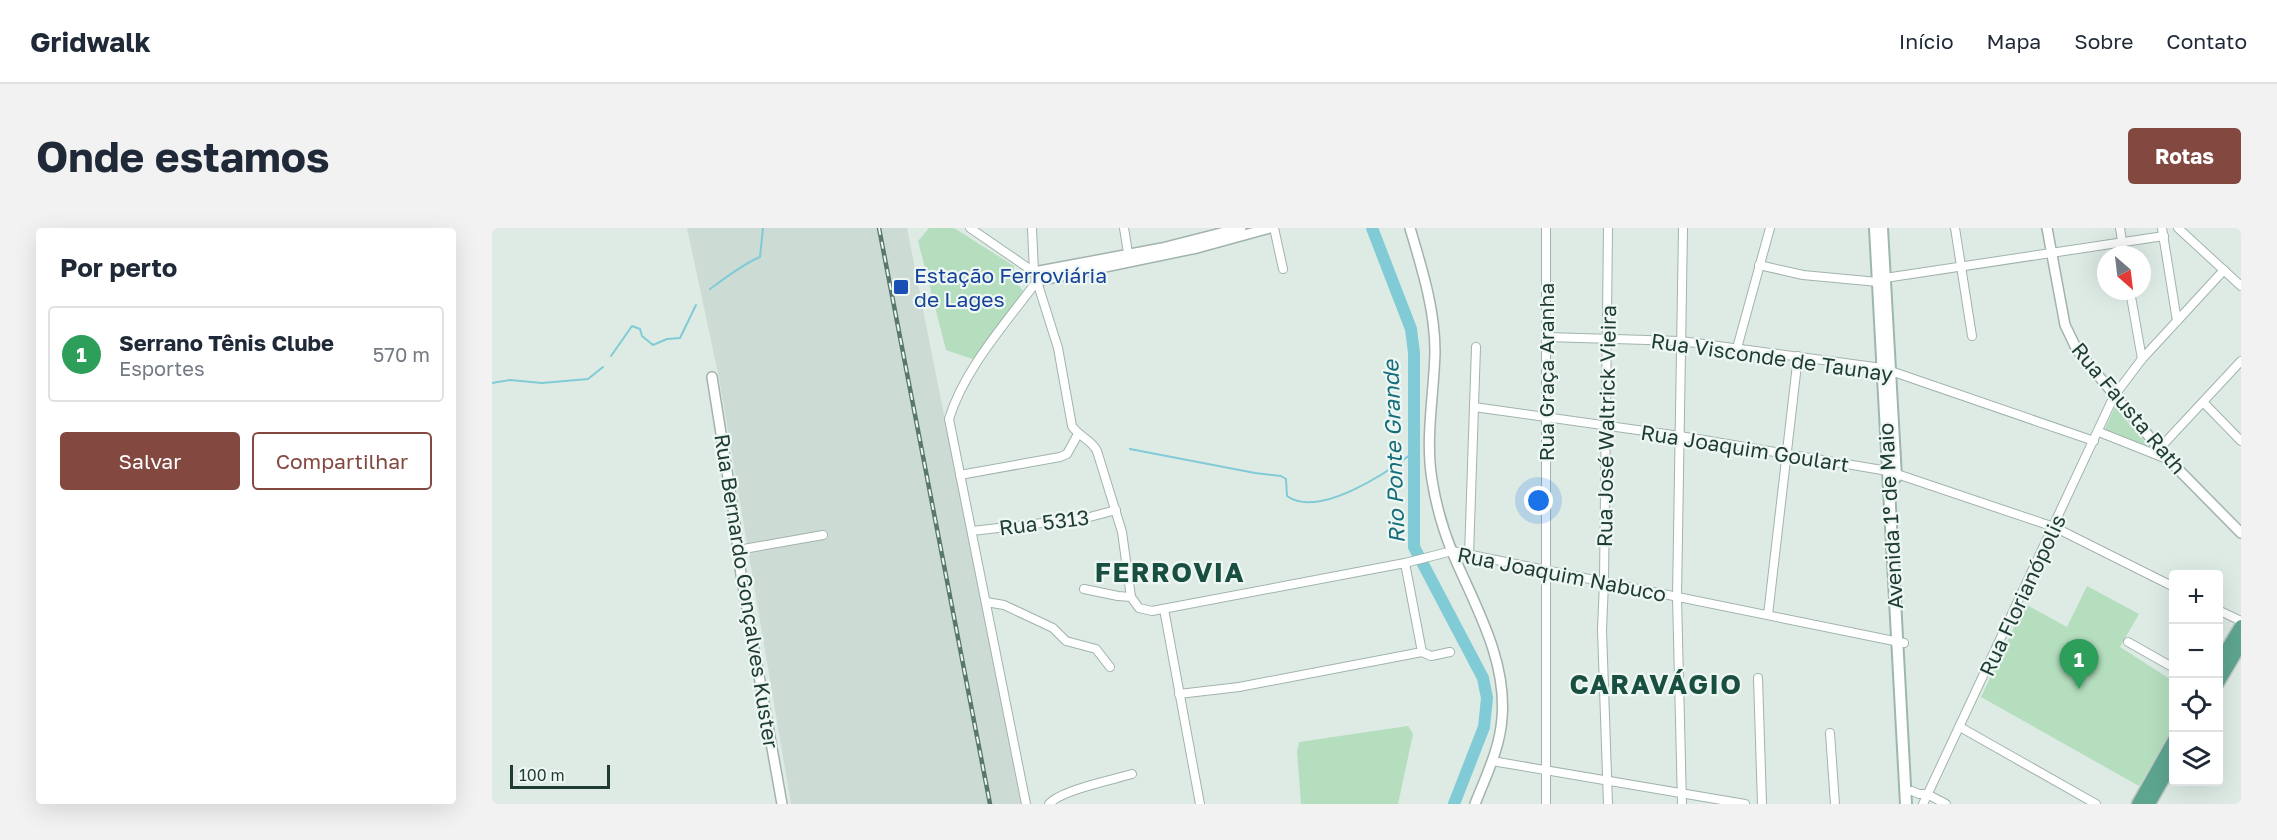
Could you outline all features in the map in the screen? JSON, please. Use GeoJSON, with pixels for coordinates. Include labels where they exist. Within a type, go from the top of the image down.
{"type":"FeatureCollection","features":[{"type":"Feature","properties":{"kind":"main road","name":"Avenida 1º de Maio"},"geometry":{"type":"LineString","coordinates":[[1875,228],[1881,280],[1901,642],[1913,804]]}},
{"type":"Feature","properties":{"kind":"main road","name":"Avenida 1º de Maio"},"geometry":{"type":"LineString","coordinates":[[1881,280],[1882,228]]}},
{"type":"Feature","properties":{"kind":"main road"},"geometry":{"type":"LineString","coordinates":[[2223,655],[2241,624]]}},
{"type":"Feature","properties":{"kind":"main road","name":"Avenida 1º de Maio"},"geometry":{"type":"LineString","coordinates":[[1901,642],[1906,804]]}},
{"type":"Feature","properties":{"kind":"main road"},"geometry":{"type":"LineString","coordinates":[[2221,678],[2241,644]]}},
{"type":"Feature","properties":{"kind":"main road"},"geometry":{"type":"LineString","coordinates":[[2138,804],[2169,750]]}},
{"type":"Feature","properties":{"kind":"main road"},"geometry":{"type":"LineString","coordinates":[[2149,804],[2169,769]]}},
{"type":"Feature","properties":{"kind":"street"},"geometry":{"type":"LineString","coordinates":[[970,228],[1036,277]]}},
{"type":"Feature","properties":{"kind":"street"},"geometry":{"type":"LineString","coordinates":[[985,228],[987,240]]}},
{"type":"Feature","properties":{"kind":"street"},"geometry":{"type":"LineString","coordinates":[[1032,228],[1036,277],[1058,348],[1072,426],[1078,434],[1094,446],[1122,532],[1131,597]]}},
{"type":"Feature","properties":{"kind":"street"},"geometry":{"type":"LineString","coordinates":[[1124,228],[1130,259]]}},
{"type":"Feature","properties":{"kind":"street"},"geometry":{"type":"LineString","coordinates":[[1026,804],[950,430],[949,419],[954,403],[968,376],[1036,277],[1130,259],[1241,228]]}},
{"type":"Feature","properties":{"kind":"street"},"geometry":{"type":"LineString","coordinates":[[1213,236],[1272,228],[1283,269]]}},
{"type":"Feature","properties":{"kind":"street"},"geometry":{"type":"LineString","coordinates":[[1410,228],[1426,283],[1434,331],[1431,477],[1437,505],[1452,551],[1488,635],[1499,672],[1502,694],[1502,718],[1492,761],[1475,804]]}},
{"type":"Feature","properties":{"kind":"street","name":"Rua Graça Aranha"},"geometry":{"type":"LineString","coordinates":[[1546,228],[1546,804]]}},
{"type":"Feature","properties":{"kind":"street","name":"Rua José Waltrick Vieira"},"geometry":{"type":"LineString","coordinates":[[1608,228],[1602,630],[1608,804]]}},
{"type":"Feature","properties":{"kind":"street"},"geometry":{"type":"LineString","coordinates":[[1682,804],[1677,597],[1683,228]]}},
{"type":"Feature","properties":{"kind":"street"},"geometry":{"type":"LineString","coordinates":[[1737,348],[1770,228]]}},
{"type":"Feature","properties":{"kind":"street"},"geometry":{"type":"LineString","coordinates":[[1955,228],[1972,336]]}},
{"type":"Feature","properties":{"kind":"street","name":"Rua Fausta Rath"},"geometry":{"type":"LineString","coordinates":[[2047,228],[2063,316],[2071,339],[2084,360],[2168,459],[2241,534]]}},
{"type":"Feature","properties":{"kind":"street"},"geometry":{"type":"LineString","coordinates":[[2120,228],[2123,246]]}},
{"type":"Feature","properties":{"kind":"street"},"geometry":{"type":"LineString","coordinates":[[2178,228],[2241,286]]}},
{"type":"Feature","properties":{"kind":"street"},"geometry":{"type":"LineString","coordinates":[[1760,265],[1803,275],[1881,280],[2122,242],[2163,232],[2177,321]]}},
{"type":"Feature","properties":{"kind":"street","name":"Rua Florianópolis"},"geometry":{"type":"LineString","coordinates":[[1923,804],[2114,396],[2142,359],[2224,270]]}},
{"type":"Feature","properties":{"kind":"street"},"geometry":{"type":"LineString","coordinates":[[2132,300],[2142,359]]}},
{"type":"Feature","properties":{"kind":"street","name":"Rua Visconde de Taunay"},"geometry":{"type":"LineString","coordinates":[[1546,337],[1681,340],[1886,369],[2094,441]]}},
{"type":"Feature","properties":{"kind":"street"},"geometry":{"type":"LineString","coordinates":[[1469,555],[1476,347]]}},
{"type":"Feature","properties":{"kind":"street"},"geometry":{"type":"LineString","coordinates":[[1768,615],[1798,356]]}},
{"type":"Feature","properties":{"kind":"street"},"geometry":{"type":"LineString","coordinates":[[2159,449],[2241,361]]}},
{"type":"Feature","properties":{"kind":"street","name":"Rua Bernardo Gonçalves Kuster"},"geometry":{"type":"LineString","coordinates":[[712,377],[738,550],[782,804]]}},
{"type":"Feature","properties":{"kind":"street"},"geometry":{"type":"LineString","coordinates":[[2203,402],[2241,441]]}},
{"type":"Feature","properties":{"kind":"street","name":"Rua Joaquim Goulart"},"geometry":{"type":"LineString","coordinates":[[1474,407],[1680,436],[1892,473],[2054,527],[2169,584]]}},
{"type":"Feature","properties":{"kind":"street"},"geometry":{"type":"LineString","coordinates":[[2099,432],[2168,459]]}},
{"type":"Feature","properties":{"kind":"street"},"geometry":{"type":"LineString","coordinates":[[960,475],[1059,457],[1067,454],[1078,434]]}},
{"type":"Feature","properties":{"kind":"street","name":"Rua 5313"},"geometry":{"type":"LineString","coordinates":[[972,531],[1086,518],[1116,510]]}},
{"type":"Feature","properties":{"kind":"street"},"geometry":{"type":"LineString","coordinates":[[738,550],[823,535]]}},
{"type":"Feature","properties":{"kind":"street","name":"Rua Joaquim Nabuco"},"geometry":{"type":"LineString","coordinates":[[1084,589],[1131,597],[1139,608],[1145,610],[1164,609],[1405,563],[1452,551],[1901,642]]}},
{"type":"Feature","properties":{"kind":"street"},"geometry":{"type":"LineString","coordinates":[[1405,563],[1422,652]]}},
{"type":"Feature","properties":{"kind":"street"},"geometry":{"type":"LineString","coordinates":[[986,602],[1004,605],[1053,628],[1066,641],[1096,649],[1110,667]]}},
{"type":"Feature","properties":{"kind":"street"},"geometry":{"type":"LineString","coordinates":[[1164,609],[1200,804]]}},
{"type":"Feature","properties":{"kind":"street"},"geometry":{"type":"LineString","coordinates":[[2223,613],[2241,624]]}},
{"type":"Feature","properties":{"kind":"street"},"geometry":{"type":"LineString","coordinates":[[2128,642],[2169,665]]}},
{"type":"Feature","properties":{"kind":"street"},"geometry":{"type":"LineString","coordinates":[[1179,694],[1239,687],[1422,652],[1431,656],[1450,652]]}},
{"type":"Feature","properties":{"kind":"street"},"geometry":{"type":"LineString","coordinates":[[1758,678],[1762,804]]}},
{"type":"Feature","properties":{"kind":"street"},"geometry":{"type":"LineString","coordinates":[[1960,727],[2096,804]]}},
{"type":"Feature","properties":{"kind":"street"},"geometry":{"type":"LineString","coordinates":[[1830,733],[1835,804]]}},
{"type":"Feature","properties":{"kind":"street"},"geometry":{"type":"LineString","coordinates":[[1492,761],[1745,804]]}},
{"type":"Feature","properties":{"kind":"street"},"geometry":{"type":"LineString","coordinates":[[1049,804],[1065,794],[1132,774]]}},
{"type":"Feature","properties":{"kind":"street"},"geometry":{"type":"LineString","coordinates":[[1912,791],[1927,794],[1946,804]]}},
{"type":"Feature","properties":{"kind":"shaded area"},"geometry":{"type":"Polygon","coordinates":[[[687,228],[907,228],[1021,804],[791,804],[719,378],[687,228]]]}},
{"type":"Feature","properties":{"kind":"green space"},"geometry":{"type":"Polygon","coordinates":[[[929,228],[954,228],[1014,266],[1013,278],[1023,291],[975,360],[946,350],[918,241],[929,228]]]}},
{"type":"Feature","properties":{"kind":"green space"},"geometry":{"type":"Polygon","coordinates":[[[2115,407],[2151,449],[2104,431],[2115,407]]]}},
{"type":"Feature","properties":{"kind":"green space"},"geometry":{"type":"Polygon","coordinates":[[[2087,586],[2139,614],[2120,647],[2169,678],[2169,735],[2139,786],[1981,697],[2025,604],[2067,627],[2087,586]]]}},
{"type":"Feature","properties":{"kind":"green space"},"geometry":{"type":"Polygon","coordinates":[[[1408,726],[1413,734],[1398,804],[1301,804],[1297,752],[1299,742],[1408,726]]]}},
{"type":"Feature","properties":{"kind":"waterway"},"geometry":{"type":"LineString","coordinates":[[710,289],[741,267],[760,257],[763,228]]}},
{"type":"Feature","properties":{"kind":"waterway","name":"Rio Ponte Grande"},"geometry":{"type":"LineString","coordinates":[[1372,228],[1411,329],[1414,353],[1414,547],[1483,678],[1487,698],[1484,727],[1454,804]]}},
{"type":"Feature","properties":{"kind":"waterway"},"geometry":{"type":"LineString","coordinates":[[611,356],[632,326],[640,329],[642,336],[653,345],[667,339],[680,338],[696,305]]}},
{"type":"Feature","properties":{"kind":"waterway"},"geometry":{"type":"LineString","coordinates":[[492,383],[510,380],[542,383],[588,379],[603,367]]}},
{"type":"Feature","properties":{"kind":"waterway"},"geometry":{"type":"LineString","coordinates":[[1130,449],[1281,476],[1286,479],[1287,496],[1301,502],[1317,502],[1353,490],[1388,471],[1414,452]]}},
{"type":"Feature","properties":{"kind":"railway"},"geometry":{"type":"LineString","coordinates":[[879,228],[990,804]]}},
{"type":"Feature","properties":{"kind":"place","name":"Estação Ferroviária de Lages"},"geometry":{"type":"Point","coordinates":[901,287]}},
{"type":"Feature","properties":{"kind":"place","name":"Serrano Tênis Clube"},"geometry":{"type":"Point","coordinates":[2079,689]}},
{"type":"Feature","properties":{"kind":"district","name":"FERROVIA"},"geometry":{"type":"Point","coordinates":[1170,572]}},
{"type":"Feature","properties":{"kind":"district","name":"CARAVÁGIO"},"geometry":{"type":"Point","coordinates":[1656,684]}}]}
